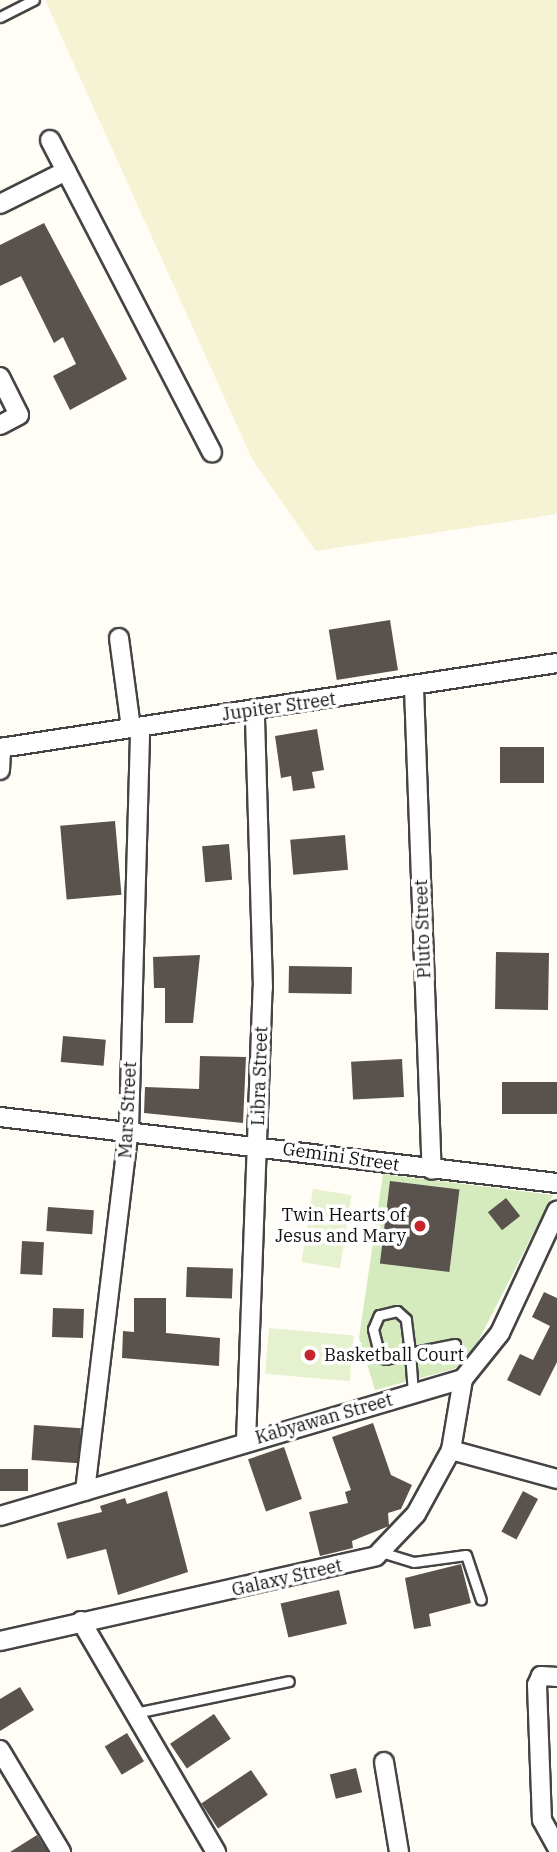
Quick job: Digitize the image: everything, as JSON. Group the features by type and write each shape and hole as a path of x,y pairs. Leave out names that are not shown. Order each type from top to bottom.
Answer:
{"street":[{"path":"50,140 212,452"},
{"path":"0,204 66,171"},
{"path":"0,377 19,415 0,425"},
{"name":"Mars Street","path":"85,1491 129,1129 135,727 119,638"},
{"name":"Jupiter Street","path":"0,748 414,688 557,663"},
{"name":"Pluto Street","path":"414,688 432,1170"},
{"name":"Libra Street","path":"246,1441 258,1145 263,850 255,711"},
{"path":"0,748 0,770"},
{"name":"Gemini Street","path":"0,1117 129,1129 432,1170 557,1183"},
{"path":"463,1380 500,1333 557,1211"},
{"name":"Kabyawan Street","path":"0,1517 246,1441 463,1380"},
{"name":"Galaxy Street","path":"0,1641 82,1621 301,1577 381,1552 416,1514 451,1450 463,1380"},
{"path":"451,1450 557,1479"},
{"path":"82,1621 216,1852"},
{"path":"557,1677 541,1676 537,1685 542,1820 557,1847"},
{"path":"0,1750 61,1852"},
{"path":"384,1762 399,1852"}],"lane":[{"path":"0,16 34,0"},
{"path":"413,1394 410,1353 407,1319 397,1311 379,1315 376,1353 386,1359 410,1353 454,1344"},
{"path":"381,1552 414,1562 466,1555 481,1600"},
{"path":"135,1713 289,1681"}],"shaded area":[{"path":"45,0 557,0 557,514 316,551 252,459"}],"green space":[{"path":"383,1174 553,1195 470,1357 454,1369 375,1390 359,1338"},
{"path":"313,1189 352,1195 340,1268 301,1262"},
{"name":"Basketball Court","path":"269,1328 354,1335 350,1381 265,1374"}],"building":[{"path":"44,223 127,379 70,410 53,376 76,364 63,337 54,343 21,276 0,286 0,245"},
{"path":"390,620 398,670 337,680 329,630"},
{"path":"317,729 324,770 312,772 315,788 293,791 291,776 281,778 275,736"},
{"path":"500,747 544,747 544,783 500,783"},
{"path":"115,821 121,895 67,900 60,826"},
{"path":"345,835 348,870 293,875 290,840"},
{"path":"229,844 232,880 205,882 202,846"},
{"path":"496,952 549,953 548,1010 495,1009"},
{"path":"200,955 193,1023 165,1023 165,988 154,988 153,957"},
{"path":"289,966 352,967 352,994 289,993"},
{"path":"63,1036 106,1040 104,1066 61,1062"},
{"path":"200,1056 246,1057 243,1123 144,1113 145,1087 199,1089"},
{"path":"402,1059 404,1097 353,1100 351,1062"},
{"path":"502,1082 557,1082 557,1114 502,1114"},
{"name":"Twin Hearts of Jesus and Mary","path":"390,1181 459,1190 449,1272 380,1263"},
{"path":"506,1198 520,1216 502,1230 488,1212"},
{"path":"48,1207 94,1210 92,1234 46,1231"},
{"path":"22,1241 44,1242 42,1275 20,1274"},
{"path":"187,1267 233,1269 232,1299 186,1297"},
{"path":"544,1292 557,1298 557,1362 540,1396 507,1380 520,1354 533,1360 550,1326 532,1317"},
{"path":"134,1298 166,1298 166,1333 220,1338 219,1366 122,1358 123,1331 134,1332"},
{"path":"53,1308 84,1309 83,1338 52,1337"},
{"path":"373,1423 391,1475 412,1485 401,1509 388,1513 389,1526 352,1541 353,1548 320,1556 309,1512 348,1503 345,1492 351,1490 332,1437"},
{"path":"34,1425 81,1428 78,1463 32,1460"},
{"path":"284,1447 302,1499 266,1511 248,1459"},
{"path":"0,1469 28,1469 28,1491 0,1491"},
{"path":"167,1491 188,1572 118,1595 106,1549 67,1559 57,1523 102,1512 100,1506 125,1498 127,1504"},
{"path":"523,1491 538,1499 516,1540 501,1532"},
{"path":"461,1564 471,1603 429,1614 431,1626 414,1629 405,1578"},
{"path":"339,1590 347,1624 288,1638 281,1603"},
{"path":"20,1687 34,1710 0,1731 0,1699"},
{"path":"214,1714 231,1739 187,1769 170,1744"},
{"path":"127,1733 144,1761 122,1775 105,1746"},
{"path":"356,1768 362,1792 336,1799 330,1775"},
{"path":"251,1770 268,1795 218,1828 201,1804"},
{"path":"37,1835 48,1852 10,1852"}],"place":[{"name":"Twin Hearts of Jesus and Mary","path":"420,1226"},
{"name":"Basketball Court","path":"310,1355"}]}
